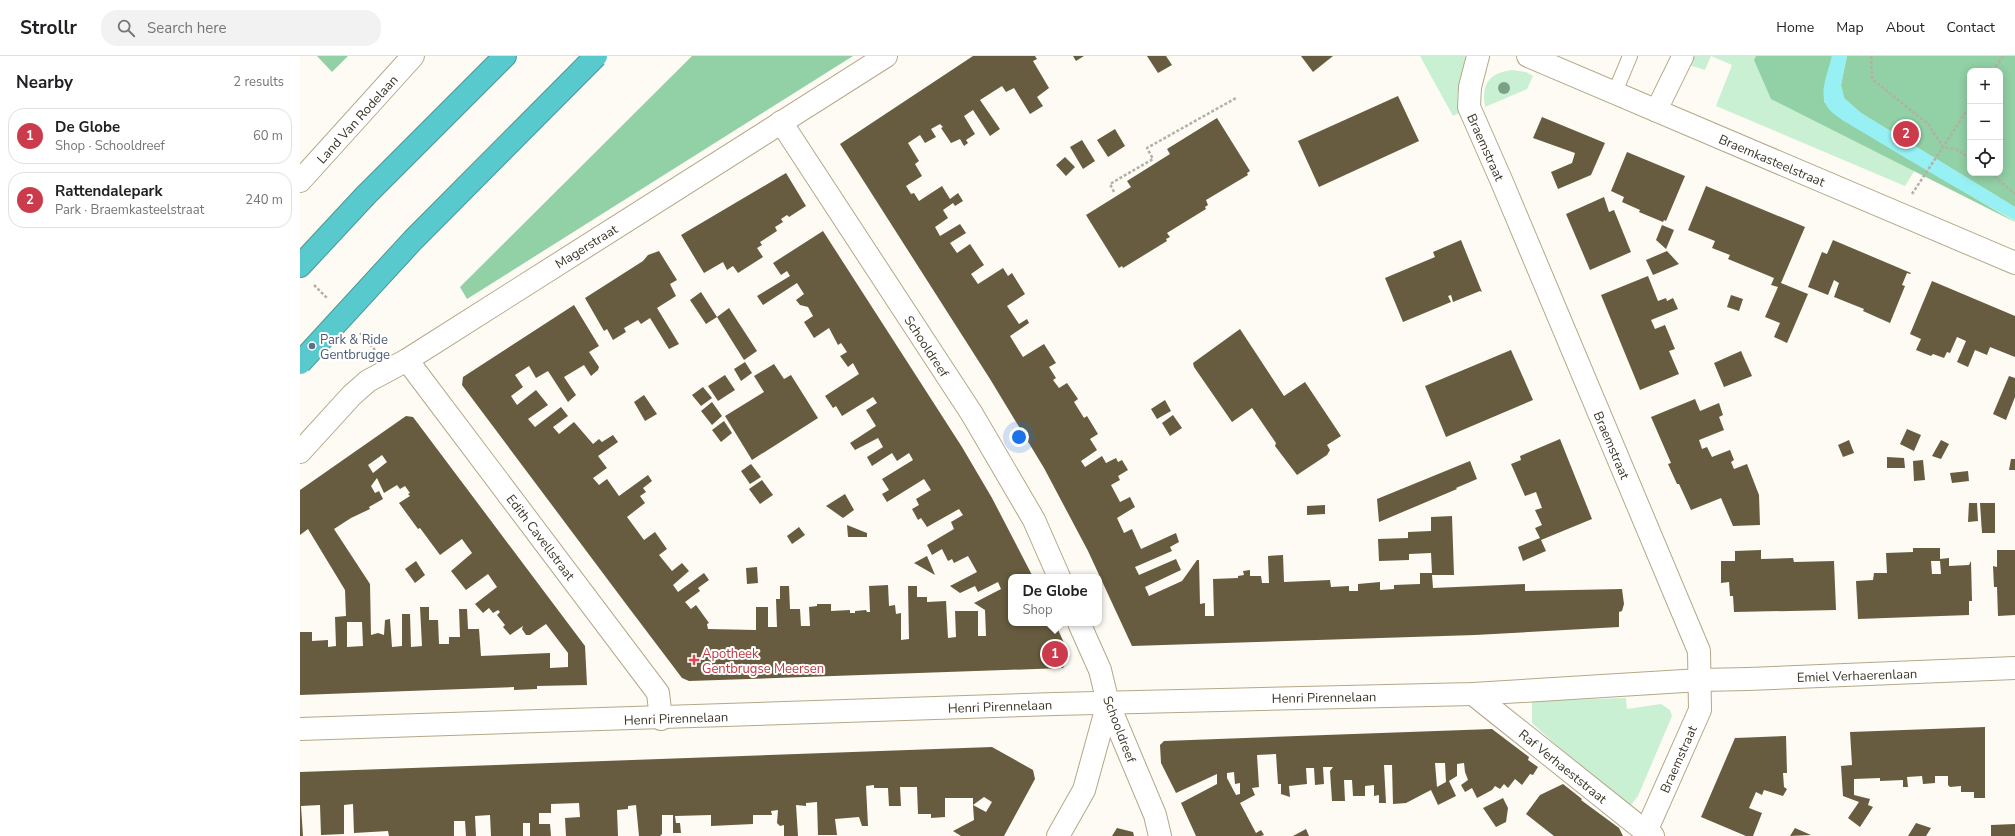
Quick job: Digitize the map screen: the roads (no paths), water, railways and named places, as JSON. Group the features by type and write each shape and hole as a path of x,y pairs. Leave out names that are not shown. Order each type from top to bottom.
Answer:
{"highway":[{"path":"300,266 366,195 505,56"},
{"path":"300,363 413,240 596,56"}],"street":[{"name":"Land Van Rodelaan","path":"300,181 413,56"},
{"name":"Magerstraat","path":"300,452 352,395 368,381 407,360 886,56"},
{"name":"Braemstraat","path":"1478,56 1470,86 1469,107 1505,189 1699,651 1700,710 1648,835"},
{"name":"Braemkasteelstraat","path":"1528,56 2015,263"},
{"path":"1656,111 1683,56"},
{"name":"Schooldreef","path":"781,122 972,414 1034,520 1058,574"},
{"name":"Edith Cavellstraat","path":"407,360 658,692 661,719"},
{"name":"Schooldreef","path":"1080,626 1100,670 1108,703 1155,816 1160,836"},
{"name":"Emiel Verhaerenlaan","path":"1700,680 2015,668"},
{"name":"Henri Pirennelaan","path":"300,729 661,719 1108,703 1474,694 1700,680"},
{"name":"Raf Verhaeststraat","path":"1474,694 1648,835"},
{"path":"1058,836 1084,790 1108,703"}],"lane":[{"path":"1614,92 1630,56"}],"water":[{"path":"1832,56 1847,56 1841,85 1844,98 1861,113 2015,207 2015,220 1928,171 1842,120 1832,112 1826,105 1824,91"}],"place":[{"name":"Rattendalepark","path":"1906,134"},
{"name":"Park & Ride Gentbrugge","path":"312,346"},
{"name":"De Globe","path":"1055,654"},
{"name":"Apotheek Gentbrugse Meersen","path":"694,660"}]}
